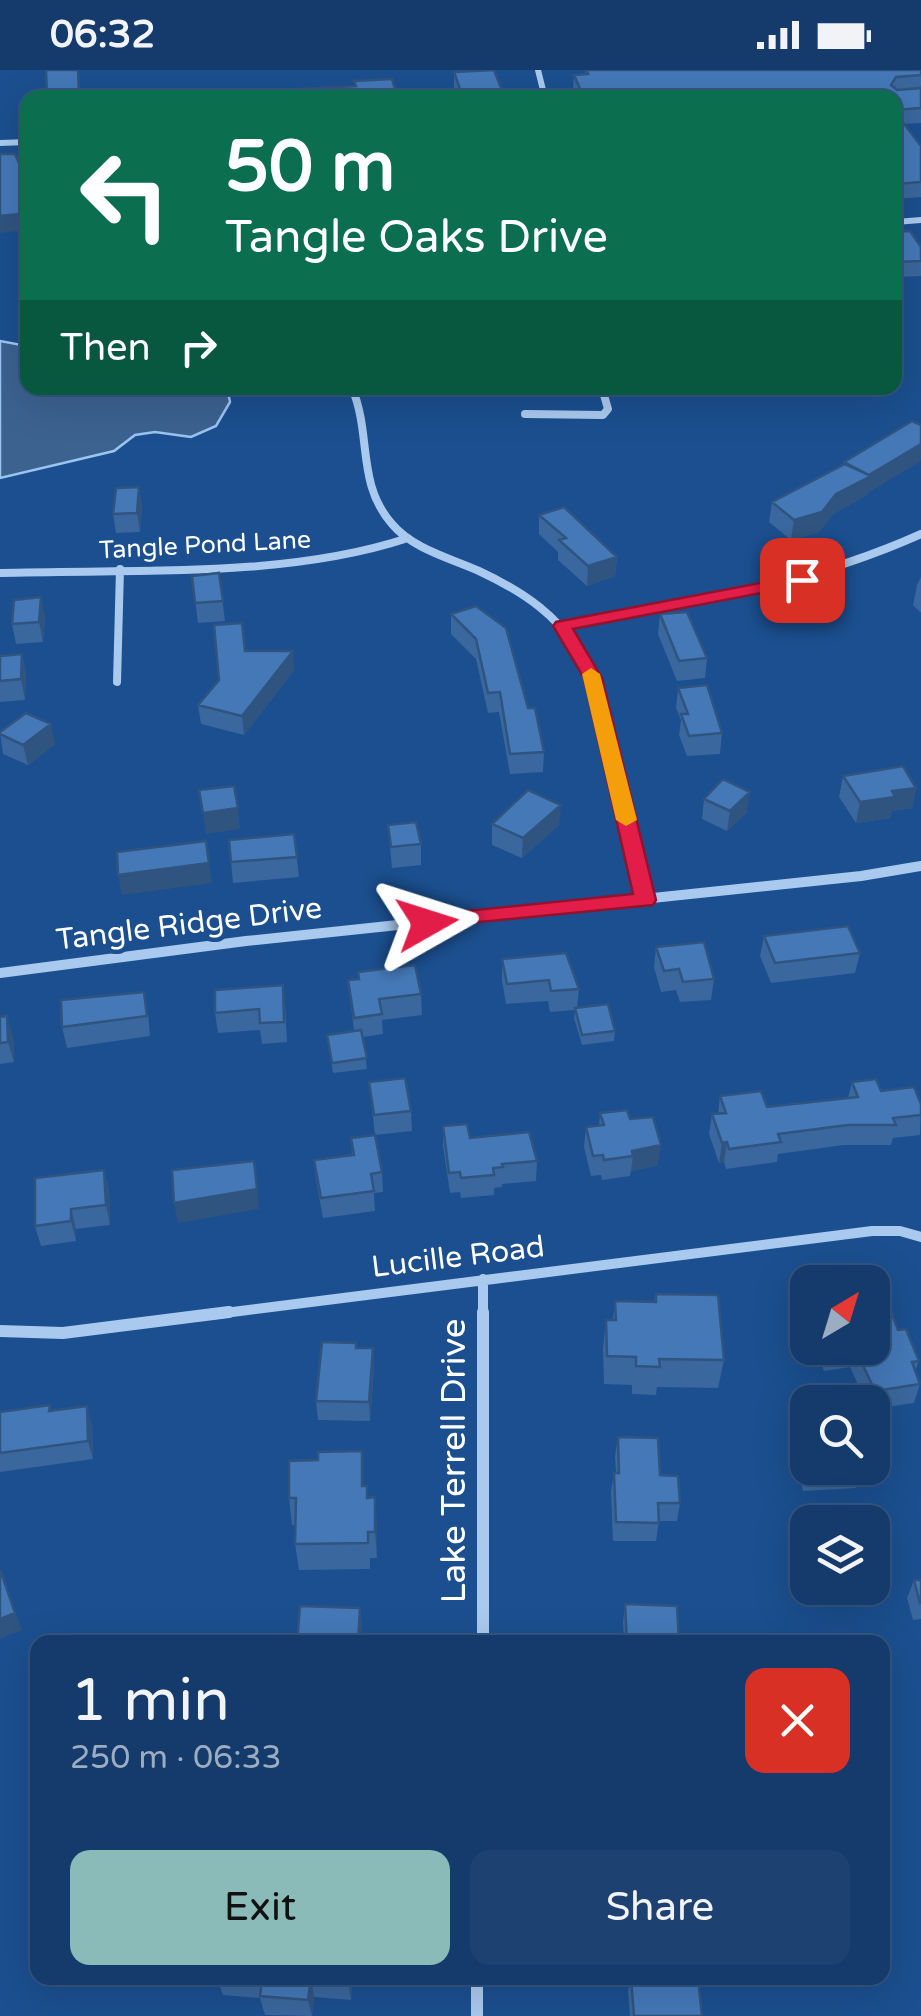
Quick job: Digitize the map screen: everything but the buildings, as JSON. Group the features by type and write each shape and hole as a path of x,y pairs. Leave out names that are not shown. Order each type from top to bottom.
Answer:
{"street":[{"path":"355,395 362,414 366,485 376,504 408,538 526,594 562,626 593,678 645,900"},
{"path":"525,414 603,415 608,409 604,395"},
{"path":"562,626 802,580 876,556 921,534"},
{"name":"Tangle Pond Lane","path":"0,573 318,560 382,548 408,538"},
{"path":"117,682 120,569"},
{"name":"Tangle Ridge Drive","path":"0,973 194,947 861,876 921,866"},
{"name":"Lucille Road","path":"0,1331 63,1333 872,1231 900,1231 921,1238"},
{"name":"Lake Terrell Drive","path":"483,1279 483,1635"},
{"path":"477,1985 477,2016"}],"water":[{"path":"0,341 20,345 20,395 228,395 230,402 216,426 191,437 155,432 135,435 114,451 0,478"}],"slow traffic":[{"path":"591,674 626,820"}],"route":[{"path":"427,923 645,900 593,678 582,653 562,626 802,580"}]}
